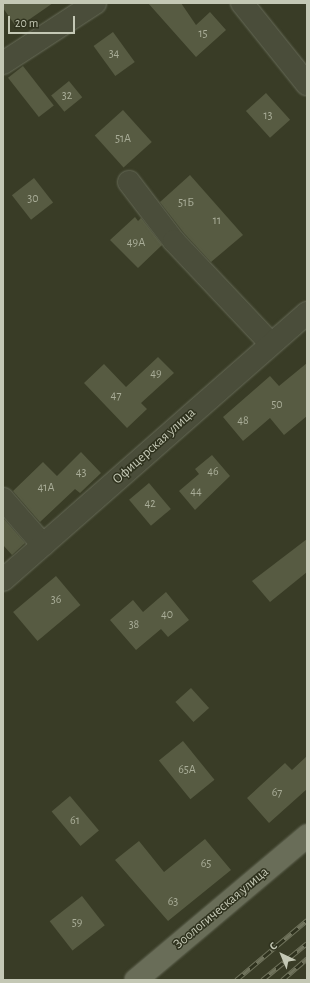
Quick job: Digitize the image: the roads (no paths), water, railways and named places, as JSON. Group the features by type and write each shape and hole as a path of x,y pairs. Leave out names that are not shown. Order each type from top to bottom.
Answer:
{"main road":[{"name":"Зоологическая улица","path":"136,980 307,836"}],"street":[{"path":"3,63 94,3"},
{"path":"242,3 307,84"},
{"path":"129,182 174,241 270,343"},
{"name":"Офицерская улица","path":"3,580 270,343 307,313"},
{"path":"3,498 42,545"}],"railway":[{"path":"236,980 307,920"},
{"path":"262,980 307,943"},
{"path":"282,980 307,958"}]}
